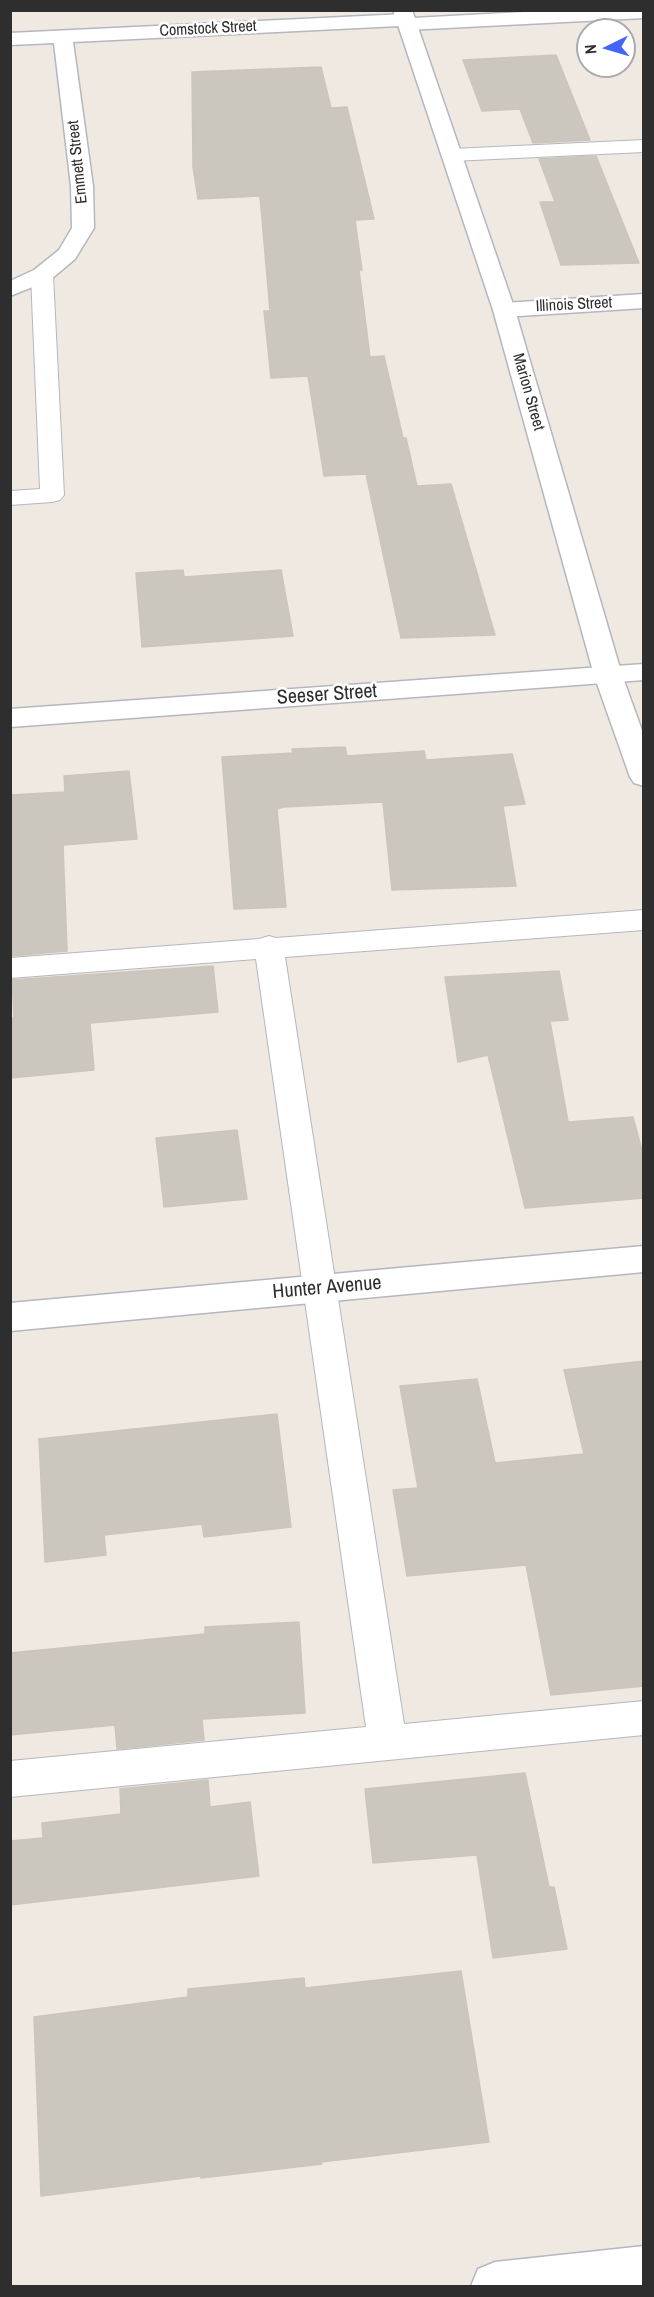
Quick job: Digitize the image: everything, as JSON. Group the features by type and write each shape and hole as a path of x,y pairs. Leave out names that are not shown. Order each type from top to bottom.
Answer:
{"street":[{"name":"Comstock Street","path":"10,39 405,18 644,12"},
{"name":"Marion Street","path":"405,18 504,310 608,675 644,777"},
{"name":"Emmett Street","path":"10,289 42,275 67,254 83,228 82,186 63,36"},
{"name":"Illinois Street","path":"504,310 644,301"},
{"name":"Seeser Street","path":"10,718 644,672"},
{"name":"Hunter Avenue","path":"10,1317 644,1259"},
{"path":"495,2286 644,2269"}],"lane":[{"path":"452,155 644,146"},
{"path":"10,498 52,495 42,275"},
{"path":"10,968 269,946 644,920"},
{"path":"269,946 388,1744"},
{"path":"10,1779 644,1718"}],"building":[{"path":"556,55 590,140 533,143 520,109 482,111 463,60"},
{"path":"321,67 331,108 347,107 374,219 355,220 370,357 384,356 417,486 451,484 495,635 401,638 366,474 324,476 308,376 271,378 264,311 270,311 260,196 198,199 193,167 192,72"},
{"path":"596,156 639,263 561,265 540,202 555,202 539,159"},
{"path":"183,570 184,577 281,570 293,636 142,647 136,573"},
{"path":"345,747 347,756 424,751 426,760 512,754 525,804 503,806 516,886 392,890 383,802 284,807 277,809 286,907 234,909 222,757 293,753 292,749"},
{"path":"129,771 137,839 63,845 67,951 11,956 10,795 65,792 64,776"},
{"path":"213,966 218,1012 90,1023 94,1070 10,1078 10,1018 14,1018 12,980"},
{"path":"559,971 568,1020 550,1021 568,1122 633,1117 644,1158 644,1198 525,1208 488,1055 458,1062 445,977"},
{"path":"237,1130 247,1199 164,1207 156,1138"},
{"path":"644,1361 644,1686 551,1695 526,1565 407,1576 393,1490 418,1488 400,1386 477,1379 495,1463 584,1454 564,1370"},
{"path":"277,1414 291,1527 204,1537 202,1524 104,1535 106,1555 45,1562 39,1439"},
{"path":"299,1622 305,1713 202,1719 204,1740 117,1749 115,1725 10,1735 10,1653 205,1634 205,1627"},
{"path":"525,1773 549,1887 554,1887 567,1949 493,1958 477,1855 373,1863 365,1789"},
{"path":"208,1780 210,1807 250,1802 259,1876 10,1905 10,1841 43,1838 42,1823 121,1814 120,1789"},
{"path":"461,1971 489,2142 321,2162 322,2164 41,2196 34,2017 188,1997 188,1989 304,1978 305,1988"}]}
